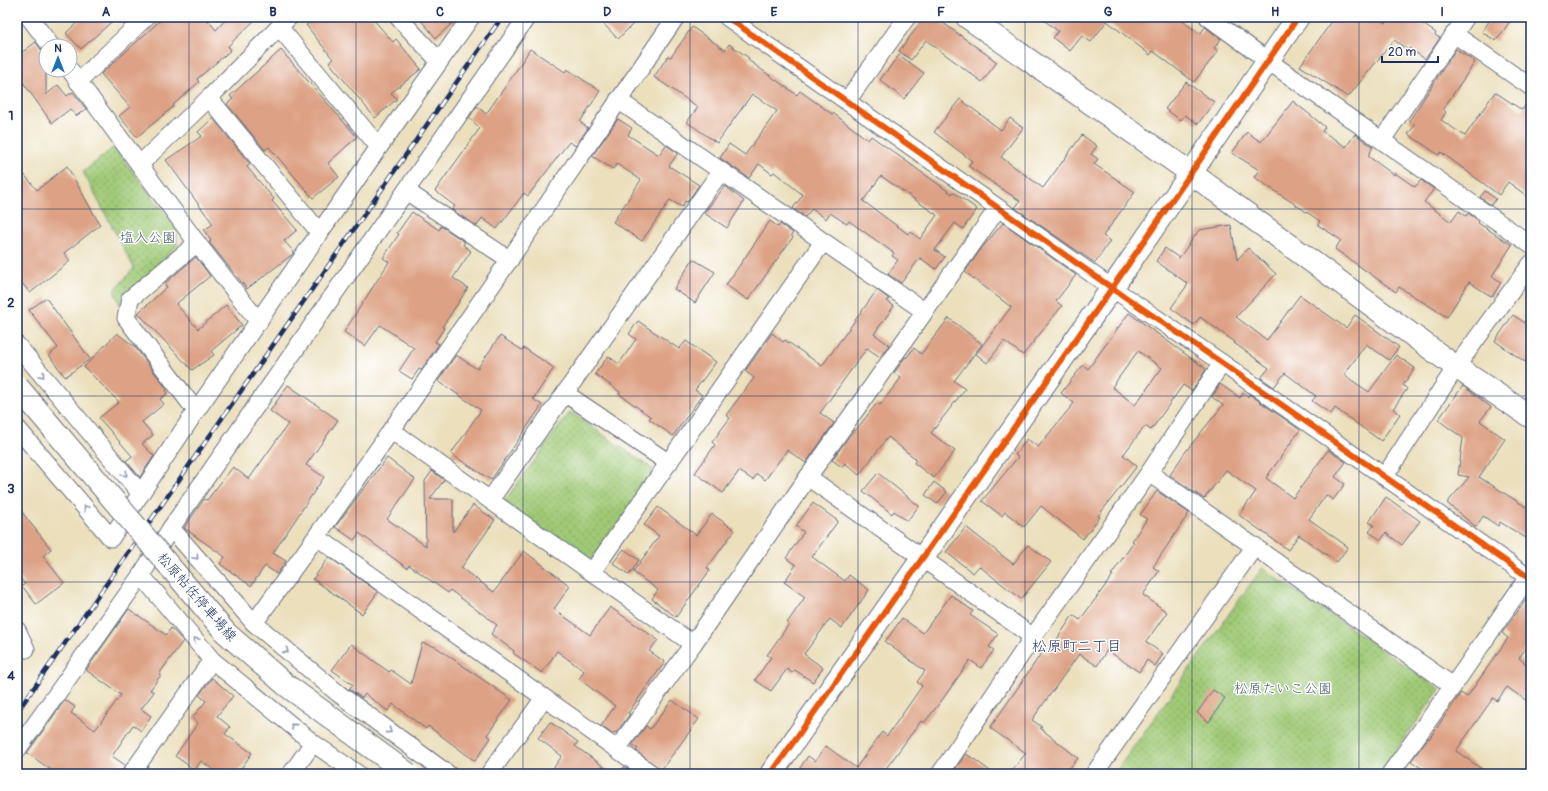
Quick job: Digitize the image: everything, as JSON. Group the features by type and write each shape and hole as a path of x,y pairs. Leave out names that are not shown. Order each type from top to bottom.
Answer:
{"street":[{"path":"29,17 45,38"},
{"path":"78,73 146,17"},
{"path":"398,17 439,61"},
{"path":"17,428 111,538 196,411 259,322 378,147 471,17"},
{"path":"17,750 141,574 171,528 527,17"},
{"path":"254,624 317,537 510,260 676,17"},
{"path":"727,17 1112,288 1530,578 1390,774"},
{"path":"847,101 907,17"},
{"path":"967,17 1191,173 1456,367 1531,417"},
{"path":"1208,17 1531,245"},
{"path":"771,774 1112,288 1267,60 1298,17"},
{"path":"1382,140 1466,17"},
{"path":"140,164 209,98 284,22 378,147"},
{"path":"1454,34 1531,87"},
{"path":"76,78 197,243 259,322"},
{"path":"209,98 320,233"},
{"path":"618,100 924,311"},
{"path":"490,500 566,394 721,171"},
{"path":"406,191 510,260"},
{"path":"617,749 693,644 924,311 998,208"},
{"path":"592,572 824,242"},
{"path":"196,411 126,318 130,299 197,243"},
{"path":"1385,476 1456,367 1531,264"},
{"path":"17,345 141,494"},
{"path":"940,774 1033,636 1149,473 1222,363"},
{"name":"松原帖佐停車場線","path":"17,386 226,633 286,685 408,774"},
{"path":"566,394 669,463"},
{"path":"391,430 693,644"},
{"path":"1149,473 1453,686"},
{"path":"808,477 1033,636"},
{"path":"171,528 254,624 339,694 448,774"},
{"path":"317,537 652,774"},
{"path":"1094,774 1255,546"},
{"path":"141,574 212,660 313,743 358,774"},
{"path":"17,630 26,649"},
{"path":"131,774 212,660"},
{"path":"489,774 544,698"},
{"path":"291,774 313,743"}],"green space":[{"name":"塩入公園","path":"114,147 176,227 177,246 120,305 114,291 134,268 83,172"},
{"path":"570,412 657,472 590,562 503,503"},
{"name":"松原たいこ公園","path":"1262,568 1440,689 1379,774 1114,774"}],"building":[{"path":"83,17 117,17 81,49 78,46 78,38 71,38 66,33"},
{"path":"164,17 205,17 216,30 228,17 258,17 228,46 231,50 197,79 199,82 173,105 174,106 137,137 119,116 130,107 101,74"},
{"path":"316,17 371,17 393,42 396,39 421,69 391,93 397,99 375,118 329,62 333,59 306,25"},
{"path":"418,17 459,17 436,38"},
{"path":"597,17 640,17 618,39"},
{"path":"925,17 935,17 997,62 982,82 926,40 911,60 899,51"},
{"path":"1040,17 1177,17 1200,34 1205,27 1221,39 1214,48 1218,51 1194,82 1153,51 1150,55 1107,21 1091,42 1082,36 1070,51 1053,38 1058,31"},
{"path":"1335,17 1376,17 1386,23 1390,17 1412,17 1436,33 1435,35 1440,38 1425,59 1409,48 1408,50 1394,40 1348,97 1300,66"},
{"path":"1492,17 1513,17 1496,41 1482,32"},
{"path":"692,27 725,50 729,44 749,58 748,60 797,95 800,91 832,114 833,113 868,140 871,136 952,194 953,192 977,209 963,229 955,223 935,250 945,257 936,269 920,258 901,283 888,274 898,260 892,256 894,253 849,221 847,224 830,213 826,219 812,209 805,217 793,208 803,195 774,172 772,174 759,164 749,178 720,158 729,144 745,155 777,111 752,94 717,143 687,122 698,107 654,77 668,56 671,57","holes":["881,176 937,215 920,239 910,231 908,234 863,201"]},
{"path":"36,42 38,45 38,78 46,78 46,95 58,85 67,96 73,92 86,109 76,116 70,109 52,123 17,74 17,56"},
{"path":"530,49 565,72 567,69 600,91 580,122 588,128 576,146 569,142 528,196 524,193 497,229 482,218 477,226 452,210 455,206 435,191 480,128 469,118 477,106 486,114"},
{"path":"1456,49 1475,62 1443,109 1446,112 1441,120 1465,136 1495,92 1522,110 1531,97 1531,199 1508,182 1499,195 1441,152 1439,155 1408,134 1415,125 1409,121"},
{"path":"281,50 357,137 328,163 339,177 313,198 269,147 265,150 227,104 233,99 230,96"},
{"path":"899,55 924,73 904,99 880,80"},
{"path":"1186,82 1214,102 1198,124 1185,115 1181,120 1165,109"},
{"path":"960,99 1001,130 1010,118 1023,128 1001,157 1043,188 1082,135 1097,146 1091,154 1098,159 1094,164 1135,192 1103,236 1110,241 1095,263 1015,208 1020,201 968,166 972,161 934,132"},
{"path":"1293,101 1325,127 1322,131 1346,147 1355,134 1373,147 1368,156 1394,175 1395,173 1415,187 1421,180 1434,189 1424,202 1451,222 1459,211 1466,216 1468,213 1479,221 1478,223 1512,245 1492,276 1501,282 1492,297 1469,282 1447,317 1399,287 1396,292 1335,249 1341,240 1318,225 1320,221 1254,177 1259,170 1232,153 1247,132 1261,142"},
{"path":"213,118 250,164 247,167 274,199 272,201 297,230 284,241 294,252 293,254 247,289 209,242 211,241 204,230 213,224 166,160 202,136 198,132"},
{"path":"618,119 632,128 628,135 659,155 666,145 678,153 669,166 699,185 687,202 685,201 682,207 670,200 642,241 613,222 641,180 617,164 613,169 592,156"},
{"path":"17,166 37,190 67,166 100,225 64,253 70,261 30,293 17,277"},
{"path":"725,186 744,201 727,228 704,213"},
{"path":"1485,191 1496,199 1491,205 1480,197"},
{"path":"412,212 439,230 441,226 465,242 463,245 471,251 453,278 468,288 442,327 444,328 435,342 439,344 421,370 419,369 412,379 399,371 414,348 380,325 365,346 344,332 389,262 383,258 399,234 397,233"},
{"path":"770,221 778,227 780,224 793,233 791,235 793,237 748,300 726,285"},
{"path":"1003,223 1076,275 1056,301 1062,306 1023,355 1004,341 987,363 976,354 1011,307 965,272 981,249"},
{"path":"1231,225 1237,260 1248,248 1276,274 1236,317 1267,340 1300,295 1346,328 1355,315 1399,347 1389,360 1366,344 1344,375 1369,392 1396,355 1415,368 1403,385 1407,389 1393,409 1400,414 1381,441 1335,408 1331,414 1312,401 1316,396 1285,373 1274,387 1261,378 1269,368 1200,317 1194,325 1171,308 1188,284 1156,261 1165,248 1179,258 1199,230"},
{"path":"196,257 210,276 176,304 198,329 226,305 242,325 211,351 214,355 192,370 138,313 167,287 164,284"},
{"path":"693,259 715,272 695,303 674,289"},
{"path":"877,290 889,299 887,301 894,306 874,334 889,345 880,357 867,348 820,413 834,423 806,463 787,450 765,480 757,474 753,480 739,471 723,493 695,473 715,445 712,442 730,418 726,415 754,378 745,371 772,333 783,342 785,340 822,366"},
{"path":"46,298 90,359 65,377 49,355 58,348 29,310"},
{"path":"1129,313 1206,369 1192,391 1183,385 1151,430 1145,426 1123,455 1137,466 1098,516 1100,517 1083,539 1041,506 1024,527 1005,512 1002,516 982,501 1018,457 1015,455 1027,439 1038,447 1074,403 1061,393 1083,365 1088,369","holes":["1138,351 1162,368 1135,405 1112,387"]},
{"path":"1513,315 1531,327 1531,366 1495,341"},
{"path":"949,318 982,344 954,381 965,389 931,433 955,451 934,478 914,463 916,459 888,437 859,475 845,463 842,467 832,460 854,430 855,431 877,403 880,405 901,378 894,373 905,357 906,358 914,348 921,354"},
{"path":"638,321 679,349 686,341 716,362 695,390 702,395 673,436 649,419 651,417 619,394 620,392 595,374 608,356 619,364 636,339 629,334"},
{"path":"117,333 135,347 167,389 166,390 168,393 160,399 164,404 142,422 153,435 142,444 154,456 140,477 126,461 132,456 99,418 119,402 84,367"},
{"path":"500,336 522,350 524,348 554,368 533,399 542,405 491,480 451,454 481,410 438,381 456,355 477,369"},
{"path":"1220,384 1240,398 1243,393 1248,397 1249,394 1300,430 1266,478 1293,498 1328,450 1346,462 1335,477 1345,484 1333,500 1326,495 1309,519 1348,547 1337,562 1299,535 1288,550 1239,515 1256,491 1226,470 1204,499 1170,475 1186,451 1223,405 1212,397"},
{"path":"288,385 338,420 306,465 324,477 273,553 286,561 277,574 265,566 251,586 220,564 225,557 184,528 204,499 207,500 233,467 249,479 288,424 270,411"},
{"path":"1463,386 1491,407 1480,421 1505,439 1479,477 1531,510 1531,541 1500,522 1498,526 1483,516 1476,527 1447,503 1469,477 1458,475 1463,438 1438,420"},
{"path":"387,458 415,479 387,519 426,546 425,481 432,471 444,480 430,499 453,499 453,532 473,505 495,520 461,568 494,592 524,551 570,586 554,609 590,635 610,607 658,640 649,651 665,662 628,713 630,714 616,733 614,732 612,734 601,726 615,706 579,679 584,671 557,651 542,673 513,653 514,651 491,634 497,625 450,590 448,593 409,565 407,568 359,533 354,540 335,527"},
{"path":"878,473 919,506 907,521 894,511 892,514 863,491"},
{"path":"934,482 947,492 937,504 925,495"},
{"path":"1157,491 1189,513 1153,567 1159,571 1143,595 1167,612 1146,642 1163,654 1155,666 1147,660 1139,672 1107,650 1097,666 1079,654 1032,720 1078,758 1065,774 1009,774 1026,753 990,728 1043,651 1047,654 1073,615 1080,620 1113,575 1111,575 1134,542 1132,541 1147,519 1140,515"},
{"path":"1386,497 1420,521 1402,545 1386,533 1381,540 1369,532 1374,525 1369,522"},
{"path":"813,503 838,521 812,557 845,581 849,575 869,590 842,628 830,619 804,654 823,668 813,682 795,670 792,673 787,669 771,691 755,680 771,657 767,655 789,624 787,623 805,597 784,582 796,565 786,558 804,532 796,526"},
{"path":"17,506 51,549 43,556 64,583 36,604 22,586 25,584 17,574"},
{"path":"658,507 696,535 712,514 735,530 707,568 710,570 676,617 652,599 658,590 633,572 659,536 644,525"},
{"path":"966,527 1013,564 1028,545 1051,562 1021,599 979,566 973,573 946,552"},
{"path":"624,549 639,560 629,575 613,563"},
{"path":"329,557 378,592 362,614 313,579"},
{"path":"1531,593 1531,641 1519,658 1531,668 1531,704 1507,687 1497,701 1493,698 1456,751 1489,774 1430,774 1411,761 1428,738 1429,739 1461,693 1467,697 1508,638 1502,633"},
{"path":"951,595 973,611 970,615 998,634 989,647 994,650 981,668 970,660 942,700 924,723 921,721 882,774 806,774 807,773 800,768 808,756 815,761 826,746 856,768 882,732 887,736 922,686 917,682 925,671 885,642 902,618 923,633"},
{"path":"129,609 166,635 171,628 183,641 159,674 161,675 150,690 154,692 141,709 151,716 141,731 133,725 112,756 125,765 121,774 57,774 27,753 65,700 75,707 71,713 95,730 121,695 86,670"},
{"path":"422,643 436,647 512,700 487,735 491,738 475,761 428,726 426,729 393,704 388,711 365,694 362,698 349,689 353,685 332,670 351,644 389,672 391,670 411,684"},
{"path":"212,678 233,696 217,716 230,727 225,734 252,753 237,774 219,774 201,761 195,770 175,756 198,723 192,718 206,701 199,695"},
{"path":"1213,690 1225,698 1209,722 1197,713"},
{"path":"672,700 699,719 661,770 636,751 638,749 632,745 646,726 650,729"},
{"path":"550,722 578,742 575,746 614,774 549,774 562,756 538,738"},
{"path":"966,754 974,759 994,774 952,774"},
{"path":"624,767 635,774 619,774"}],"railway":[{"path":"17,712 502,17"}],"cycle path":[{"path":"727,17 1112,288 1531,579"},
{"path":"771,774 1112,288 1298,17"}],"district":[{"name":"松原町二丁目","path":"1077,646"}]}
